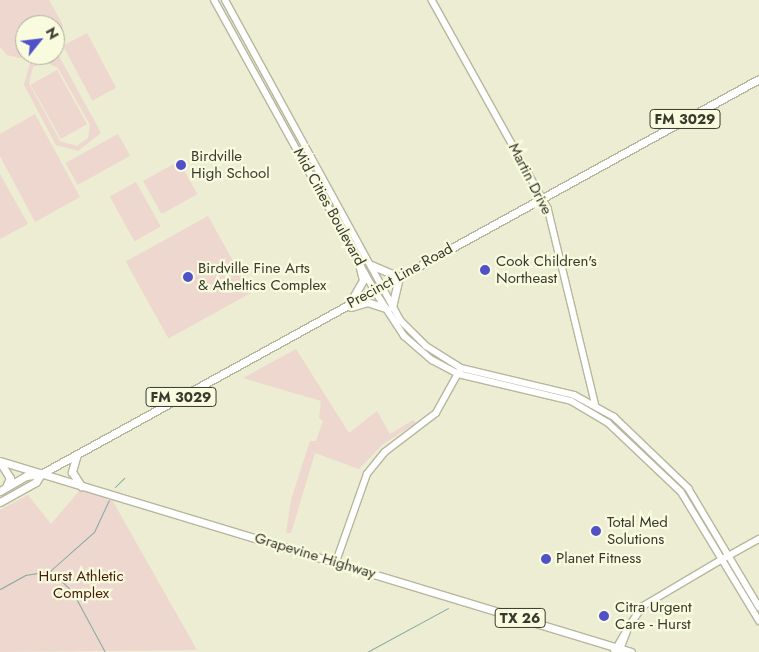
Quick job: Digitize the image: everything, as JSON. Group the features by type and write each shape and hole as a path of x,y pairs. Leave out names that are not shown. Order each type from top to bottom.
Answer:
{"main road":[{"name":"Mid Cities Boulevard","path":"225,0 371,265 378,289"},
{"name":"Mid Cities Boulevard","path":"216,1 358,260 378,289 400,330 432,360 459,371 566,400 608,423 681,492 723,559 759,622"},
{"name":"Precinct Line Road","path":"3,489 41,474 759,79"},
{"path":"265,92 270,80"},
{"path":"320,192 329,188"},
{"path":"349,305 362,286 358,260"},
{"path":"341,309 367,302 388,308 399,277 371,265"},
{"name":"Mid Cities Boulevard","path":"388,308 416,338 459,371 595,403 688,488 730,555 758,605"},
{"path":"400,330 416,338"},
{"path":"566,400 595,403"},
{"path":"77,454 72,472 81,486"},
{"path":"0,462 10,478 3,489"},
{"name":"Grapevine Highway","path":"0,462 336,562 617,650 630,652"},
{"name":"Precinct Line Road","path":"0,502 36,482 41,474"},
{"path":"681,492 688,488"},
{"path":"617,650 643,606 730,555"},
{"path":"750,608 758,605"}],"street":[{"name":"Martin Drive","path":"432,0 542,198 595,403"},
{"path":"336,562 367,474 385,452 436,414 459,371"},
{"path":"730,555 759,539"}],"green space":[{"path":"0,0 49,0 57,15 15,15 15,57 7,55 0,47"},
{"path":"87,33 116,88 92,100 65,49 65,45"},
{"path":"29,65 38,65 33,67 29,83 60,141 77,146 88,138 90,125 58,68 52,65 64,65 101,133 78,151 56,145 24,85"},
{"path":"57,70 87,124 61,139 31,85"},
{"path":"35,114 80,197 35,222 0,156 0,134"},
{"path":"118,134 130,156 78,185 66,163"},
{"path":"179,161 197,194 162,214 143,181"},
{"path":"0,174 28,224 0,239"},
{"path":"136,182 161,227 134,241 110,197"},
{"name":"Birdville Fine Arts & Atheltics Complex","path":"208,216 251,293 168,339 126,262"},
{"path":"296,349 349,433 377,411 390,434 413,420 416,423 382,445 359,469 315,453 291,533 286,533 291,500 310,441 316,441 323,421 319,418 321,401 243,378"},
{"name":"Hurst Athletic Complex","path":"81,489 111,498 197,650 0,652 0,510 28,495 51,524"}],"waterway":[{"path":"115,487 124,478"},
{"path":"51,570 94,532 109,500"},
{"path":"0,589 25,575 51,571 72,591 105,652"},
{"path":"367,652 448,608"}],"place":[{"name":"Birdville High School","path":"181,165"},
{"name":"Cook Children's Northeast","path":"485,270"},
{"name":"Birdville Fine Arts & Atheltics Complex","path":"188,277"},
{"name":"Total Med Solutions","path":"596,531"},
{"name":"Planet Fitness","path":"546,559"},
{"name":"Citra Urgent Care - Hurst","path":"604,616"}]}
